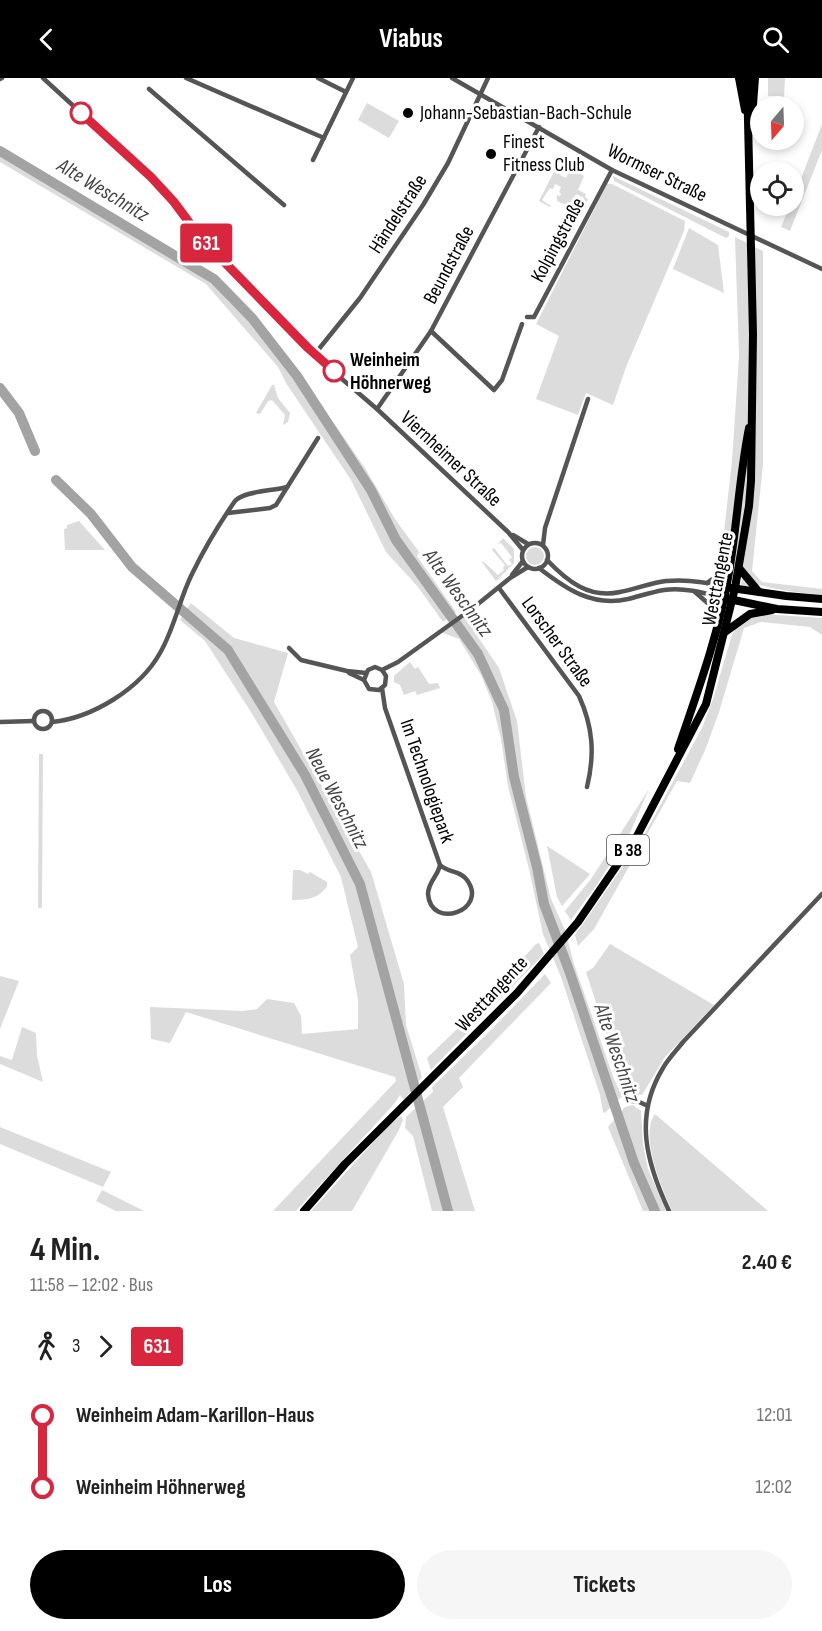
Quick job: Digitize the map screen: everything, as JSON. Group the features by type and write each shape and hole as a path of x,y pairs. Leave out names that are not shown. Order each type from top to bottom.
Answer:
{"main road":[{"path":"739,78 748,120"},
{"name":"Westtangente","path":"670,772 701,685 720,617 739,568 751,481 753,334 747,78"},
{"path":"749,140 755,78"},
{"name":"Westtangente","path":"731,588 731,561 744,458 752,418"},
{"path":"739,568 760,593"},
{"path":"731,588 822,599"},
{"path":"728,599 777,609 822,612"},
{"name":"Westtangente","path":"304,1211 345,1164 436,1076 541,967 578,922 637,836 706,704 725,632 728,599"},
{"path":"725,632 750,614 777,609"}],"street":[{"name":"Viernheimer Straße","path":"43,78 151,177 174,202 200,237 314,354 377,409 508,532 523,550"},
{"path":"186,78 324,138"},
{"path":"318,78 346,92"},
{"path":"313,160 353,78"},
{"name":"Wormser Straße","path":"452,78 612,170 822,269"},
{"name":"Händelstraße","path":"314,354 360,298 423,206 448,163 488,78"},
{"path":"149,89 284,205"},
{"name":"Beundstraße","path":"377,409 431,331 538,127"},
{"name":"Kolpingstraße","path":"527,317 534,317 612,170"},
{"path":"431,331 494,390 502,380 522,324"},
{"path":"539,568 547,560 547,552 543,545 545,528 588,399"},
{"path":"228,513 274,507 318,438"},
{"path":"52,722 94,712 147,672 161,652 191,575 235,501 244,494 287,488"},
{"path":"536,543 545,528"},
{"name":"Viernheimer Straße","path":"508,532 528,544"},
{"path":"382,670 398,662 499,588 523,561 523,550 528,544 543,545"},
{"path":"547,560 570,582 593,592 620,592 664,581 687,580 731,588"},
{"path":"523,561 528,567"},
{"path":"706,583 731,561"},
{"path":"510,578 528,567 539,568 566,589 598,601 617,601 664,590 693,591 728,599"},
{"name":"Lorscher Straße","path":"499,588 579,696 587,713 593,747 587,787"},
{"path":"693,591 720,617"},
{"path":"289,648 301,660 347,671 366,673 375,667 382,670 387,680 382,688 376,691 369,689 364,680 347,671"},
{"path":"386,676 398,662"},
{"path":"364,680 366,673"},
{"name":"Im Technologiepark","path":"382,688 385,708"},
{"name":"Im Technologiepark","path":"376,691 385,708 440,865 439,873 429,887 430,902 435,909 443,913 458,913 470,901 470,886 461,874 447,871 440,865"},
{"path":"43,711 50,715 52,722 49,727 38,728 34,721 35,715 43,711"},
{"path":"1,723 34,721"},
{"path":"669,1211 654,1179 648,1159 645,1118 663,1068 683,1042 822,894"},
{"path":"630,1101 637,1101 648,1106"}],"shaded area":[{"path":"768,78 785,78 784,96 768,96"},
{"path":"367,103 399,121 389,138 358,120"},
{"path":"822,124 822,150 804,196 804,171"},
{"path":"0,146 214,277 292,363 365,468 395,519 419,552 417,556 456,612 443,622 418,587 386,552 351,480 286,383 278,367 206,284 0,162"},
{"path":"560,160 565,163 560,175 566,178 571,168 584,176 578,190 586,194 585,197 588,199 583,208 581,206 584,198 576,194 567,212 568,206 557,201 557,195 561,194 559,192 561,187 555,184 542,200 551,206 539,201"},
{"path":"613,176 729,232 729,236 726,238 614,181"},
{"path":"607,184 612,184 685,221 684,231 626,367 613,405 586,393 578,415 536,399 559,336 536,324"},
{"path":"786,216 796,216 790,231 781,227"},
{"path":"689,228 718,245 724,293 673,269"},
{"path":"735,237 763,251 763,464 752,571 762,582 822,589 822,595 772,588 743,579 750,587 741,585 742,578 735,575 732,582 733,574 718,567 732,461 739,356"},
{"path":"274,385 278,398 290,413 288,422 283,425 285,415 272,400 268,401 260,414 256,413"},
{"path":"79,521 105,550 65,550 64,529 67,525"},
{"path":"503,538 514,549 514,563 496,581 481,561 498,575 504,570 505,565 492,550 494,548 508,566 512,564 509,560 512,557 501,543 498,544"},
{"path":"531,547 539,547 544,552 542,563 531,565 526,560 526,552"},
{"path":"191,603 234,638 288,653 274,702 371,872 404,984 406,1025 422,1077 404,1100 400,1095 296,1211 273,1211 396,1081 395,1077 186,1012 170,1043 151,1039 150,1007 243,1011 257,1009 267,999 294,1003 301,1016 302,1034 358,1029 358,1000 350,955 358,947 341,877 298,792 251,712 205,641 180,620"},
{"path":"471,613 474,631 499,668 517,721 526,797 551,899 565,930 574,964 622,1096 605,1113 561,977 543,934 508,786 501,739 492,702 481,675 459,639 441,632"},
{"path":"761,614 822,618 822,635 810,627 761,622 744,628 719,712 690,783 677,781 594,929 578,946 575,935 642,839 702,728 732,635 744,621"},
{"path":"410,662 415,669 418,667 429,684 438,683 440,688 417,695 415,691 404,695 400,685 394,682 394,676"},
{"path":"39,754 43,754 42,908 38,908"},
{"path":"649,789 629,835 571,920 565,911 591,879"},
{"path":"547,846 590,874 562,906 557,897"},
{"path":"293,870 300,870 308,874 310,872 327,882 327,886 316,896 292,900"},
{"path":"539,943 544,954 431,1070 427,1058"},
{"path":"610,944 714,1005 665,1057 642,1095 630,1091 619,1073 586,972 593,968"},
{"path":"545,974 551,983 459,1078 463,1087 443,1107 475,1211 432,1211 413,1136 405,1128 406,1117 433,1092 432,1087"},
{"path":"0,976 19,981 0,1029"},
{"path":"22,1027 36,1033 37,1056 43,1082 0,1064 0,1056 12,1060"},
{"path":"633,1105 641,1111 643,1144 648,1169 666,1211 643,1211 608,1127 625,1107"},
{"path":"655,1114 768,1211 672,1211 658,1176 651,1148 651,1123"},
{"path":"401,1116 403,1120 399,1130 352,1211 311,1211 388,1126"},
{"path":"0,1127 111,1172 103,1187 0,1144"},
{"path":"102,1190 144,1211 116,1211 96,1201"}],"waterway":[{"name":"Alte Weschnitz","path":"0,151 214,279 252,318 297,376 371,490 396,540 478,654 504,710 514,777 544,904 570,973 634,1163 655,1211"},
{"name":"Neue Weschnitz","path":"0,388 19,413 35,451"},
{"name":"Neue Weschnitz","path":"56,480 91,514 132,567 228,650 305,775 360,884 448,1211"}],"bus line":[{"name":"631","path":"81,113 151,177 174,202 200,237 308,348 334,371"}],"place":[{"name":"Johann-Sebastian-Bach-Schule","path":"408,113"},
{"name":"Finest Fitness Club","path":"491,154"},
{"name":"Weinheim Höhnerweg","path":"334,371"}]}
